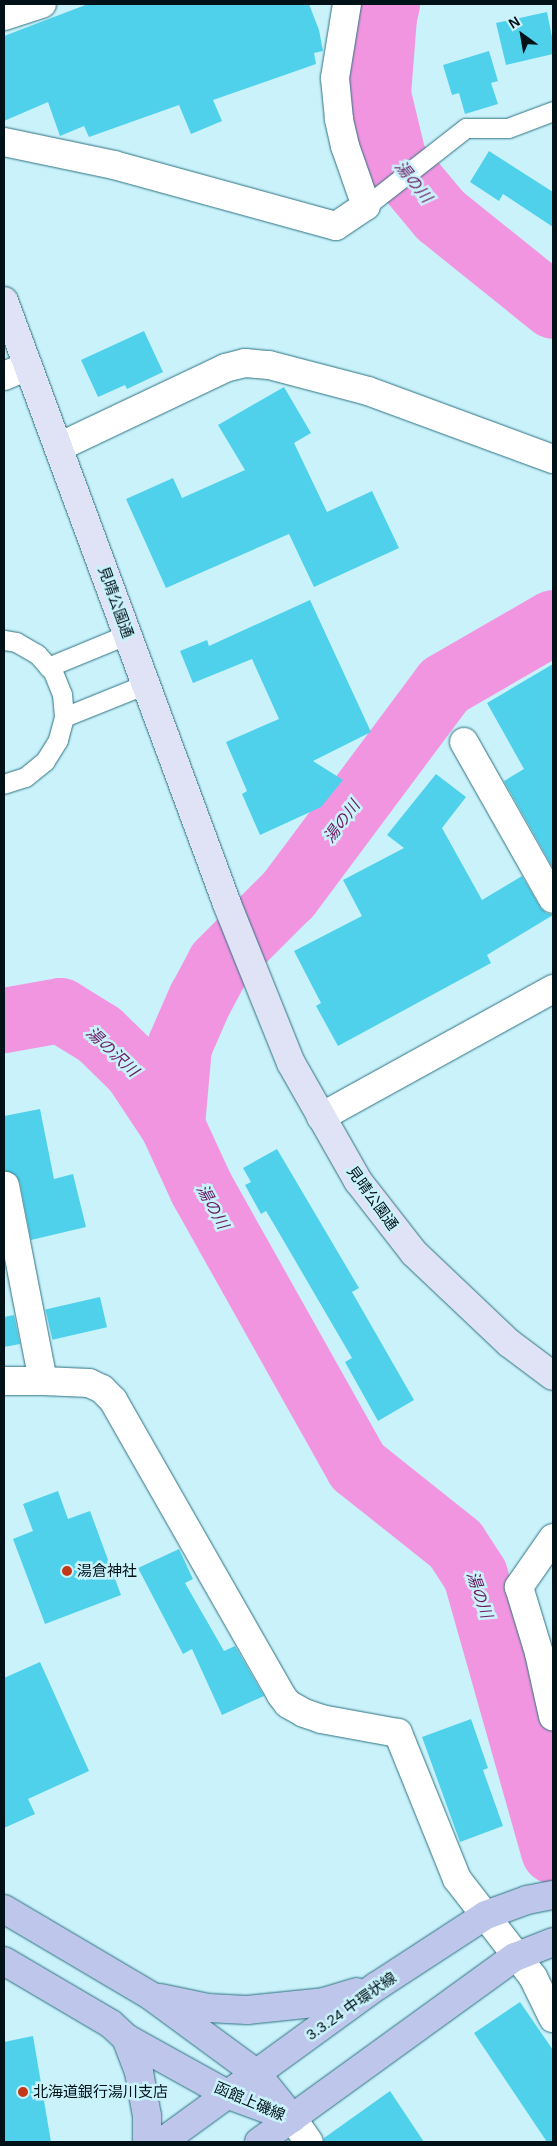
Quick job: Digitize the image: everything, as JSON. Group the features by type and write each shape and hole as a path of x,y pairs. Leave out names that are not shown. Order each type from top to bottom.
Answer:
{"main road":[{"name":"3.3.24 中環状線","path":"162,2142 378,1986 486,1915 540,1897"},
{"name":"函館上磯線","path":"4,1909 152,1996 256,2073 292,2118"},
{"path":"259,2142 515,1957 547,1944"},
{"name":"函館上磯線","path":"4,1961 111,2024 126,2038 229,2095 292,2118"},
{"path":"152,1996 208,2008 246,2010 324,2002 378,1986"},
{"path":"126,2038 138,2072 147,2116 147,2142"}],"street":[{"path":"4,16 42,4"},
{"path":"4,142 114,165 336,226 374,200 344,146 339,119 335,78 347,4"},
{"name":"見晴公園通","path":"4,301 16,371 58,447 227,904 291,1063 358,1182 414,1253 510,1343 553,1376"},
{"path":"58,447 225,368 245,363 269,365 368,391 553,459"},
{"path":"464,742 553,899"},
{"path":"321,1117 553,989"},
{"path":"4,1186 43,1380"},
{"path":"4,1381 43,1380 89,1383 102,1388 113,1400 281,1695 288,1704 304,1713 321,1719 398,1733 457,1879 486,1915 515,1957 533,1977 553,2018"},
{"path":"553,1538 519,1587 549,1675 553,1716"},
{"path":"292,2118 309,2142"}],"lane":[{"path":"374,200 466,128 508,128 553,111"},
{"path":"48,667 128,634"},
{"path":"4,640 16,642 37,654 52,672 62,694 64,717 58,740 45,761 25,777 4,784"},
{"path":"64,717 146,684"}],"building":[{"path":"88,4 309,4 319,30 323,51 314,53 316,64 213,100 222,121 191,134 179,105 89,137 84,126 60,136 48,102 4,121 4,36"},
{"path":"547,12 553,42 553,54 506,65 496,23"},
{"path":"489,51 498,81 491,83 498,104 465,114 459,93 452,95 443,65"},
{"path":"489,151 553,192 553,227 503,194 499,201 470,182"},
{"path":"144,331 163,372 127,389 125,385 98,397 81,360"},
{"path":"284,387 311,433 294,443 327,512 372,491 399,548 314,587 289,534 166,588 126,499 173,478 182,498 245,470 218,425"},
{"path":"310,600 371,732 313,761 343,780 321,807 260,835 242,794 247,791 226,742 279,719 252,659 193,683 180,651 207,640 209,646"},
{"path":"553,664 553,868 504,781 524,769 487,703"},
{"path":"436,774 466,797 442,828 482,900 522,876 540,907 546,913 553,915 487,955 491,963 338,1046 316,1006 321,1003 294,951 362,916 343,880 404,848 387,835"},
{"path":"40,1109 54,1179 73,1174 86,1227 31,1240 20,1183 16,1175 4,1171 4,1116"},
{"path":"277,1149 359,1288 352,1292 414,1400 378,1421 345,1362 352,1358 266,1211 261,1214 245,1185 251,1182 243,1168"},
{"path":"100,1297 107,1327 52,1340 45,1310"},
{"path":"14,1315 20,1344 4,1347 4,1317"},
{"path":"58,1491 68,1519 90,1511 121,1595 45,1624 13,1539 33,1531 23,1504"},
{"path":"179,1549 193,1579 185,1583 224,1651 235,1646 264,1696 222,1715 192,1649 183,1654 138,1568"},
{"path":"40,1662 89,1771 28,1799 35,1814 4,1828 4,1678"},
{"path":"471,1719 488,1768 483,1770 503,1826 460,1842 422,1737"},
{"path":"520,2002 553,2050 553,2142 547,2142 474,2033"},
{"name":"北海道銀行湯川支店","path":"33,2036 51,2142 4,2142 4,2042"},
{"path":"390,2091 424,2142 324,2142 324,2138"}],"waterway":[{"name":"湯の川","path":"387,4 384,17 378,94 394,160 440,215 553,306"},
{"name":"湯の川","path":"553,622 444,685 288,894 219,963 200,998 179,1046 172,1125 201,1188 357,1466 455,1544 475,1575 553,1851"},
{"name":"湯の沢川","path":"4,1020 60,1010 99,1034 135,1069 172,1125"}],"place":[{"name":"湯倉神社","path":"67,1571"},
{"name":"北海道銀行湯川支店","path":"23,2092"}]}
